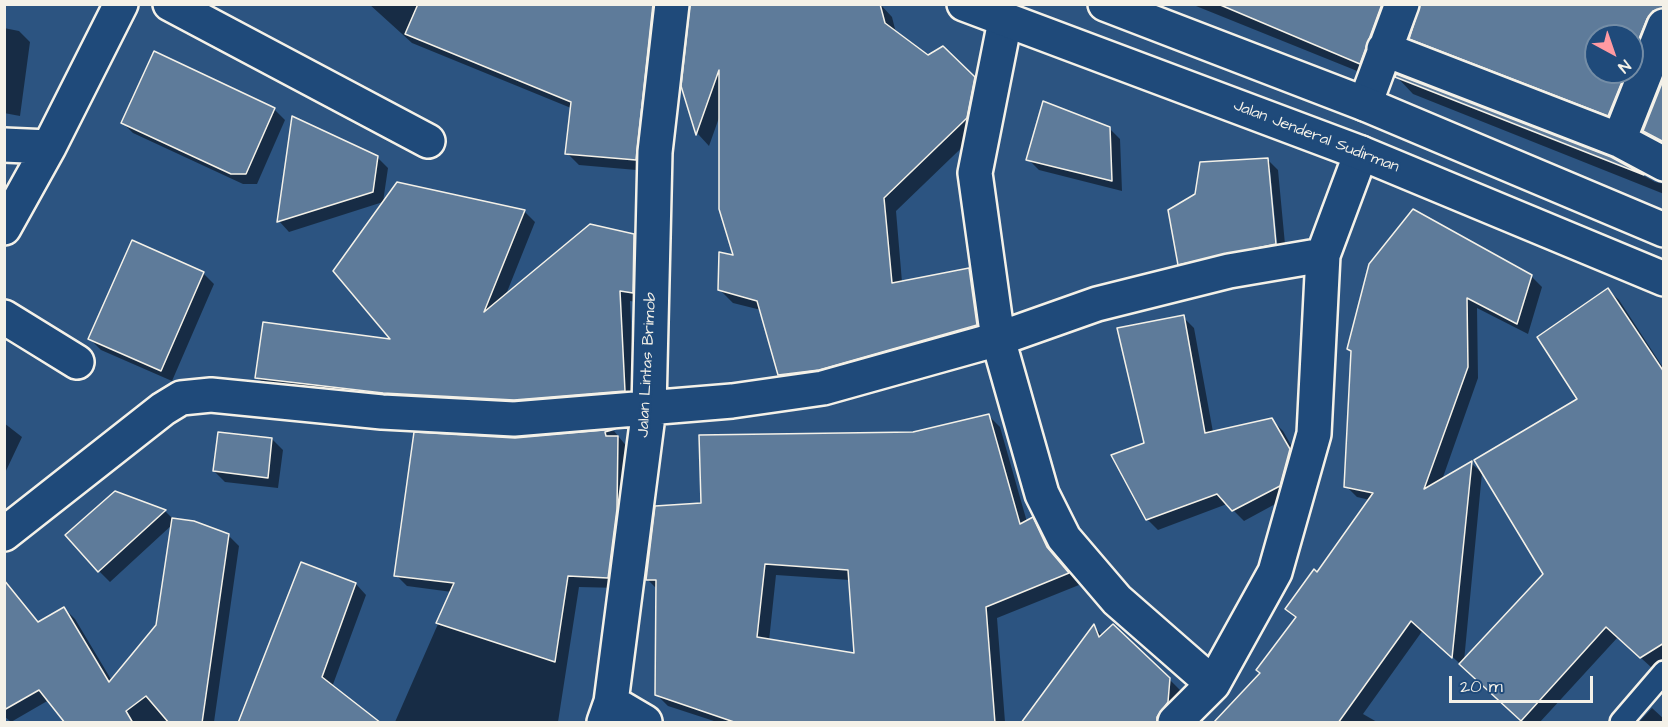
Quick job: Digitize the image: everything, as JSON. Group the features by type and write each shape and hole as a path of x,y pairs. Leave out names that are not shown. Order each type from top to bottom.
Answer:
{"street":[{"path":"4,228 49,147 121,4"},
{"path":"170,4 428,141"},
{"name":"Jalan Lintas Brimob","path":"608,712 650,408 655,153 672,4"},
{"name":"Jalan Jenderal Sudirman","path":"964,4 1360,153 1664,279"},
{"path":"1105,4 1365,104 1664,230"},
{"path":"1365,104 1402,4"},
{"path":"1005,21 975,173 998,339 1042,494 1064,538 1117,600 1213,684"},
{"path":"1619,140 1664,26"},
{"path":"1384,50 1619,140 1664,164"},
{"path":"4,145 49,147"},
{"path":"1175,723 1213,684 1275,572 1301,487 1314,434 1323,255 1360,153"},
{"path":"4,534 164,409 181,399 211,395 382,412 514,419 732,401 824,388 998,339 1097,304 1229,271 1323,255"},
{"path":"4,317 77,362"},
{"path":"608,712 645,723"}],"lane":[{"path":"1621,723 1664,672"}],"building":[{"path":"418,4 653,4 636,160 565,154 571,102 405,34"},
{"path":"690,4 880,4 885,23 928,55 943,46 975,77 967,118 884,198 892,283 969,268 977,325 819,370 778,375 757,301 718,290 719,252 733,255 719,209 719,70 696,135 681,86"},
{"path":"1218,4 1382,4 1360,64"},
{"path":"1420,4 1664,4 1664,8 1653,11 1644,26 1644,24 1584,24 1584,84 1621,84 1608,116 1409,39"},
{"path":"154,51 275,108 246,174 231,174 121,123"},
{"path":"1396,74 1611,157 1644,175 1395,77"},
{"path":"1664,78 1664,142 1643,131"},
{"path":"1043,101 1110,127 1112,181 1026,160"},
{"path":"292,116 378,156 373,192 277,222"},
{"path":"1268,158 1276,244 1178,265 1168,210 1195,194 1200,162"},
{"path":"397,182 525,210 484,312 590,224 634,234 633,293 620,291 625,391 514,400 383,393 255,378 263,322 390,339 333,271"},
{"path":"1413,209 1532,275 1517,324 1467,298 1468,367 1424,489 1472,461 1452,658 1411,621 1338,723 1213,723 1260,673 1256,670 1296,617 1285,609 1314,569 1317,572 1373,493 1344,487 1351,351 1347,349 1369,264"},
{"path":"132,240 204,272 161,371 88,339"},
{"path":"1608,288 1664,372 1664,643 1640,658 1606,627 1521,721 1459,664 1543,574 1474,460 1577,399 1537,337"},
{"path":"1184,315 1205,433 1272,418 1290,449 1280,486 1232,511 1217,494 1146,520 1111,455 1144,443 1117,328"},
{"path":"989,414 1020,524 1033,517 1047,547 1069,573 986,607 995,723 737,723 655,695 656,580 646,580 655,506 701,503 699,435 913,432","holes":["765,564 848,570 854,653 757,637"]},
{"path":"615,429 605,432 606,436 618,436 617,509 608,578 568,576 555,662 436,623 454,583 394,576 414,432 515,438"},
{"path":"218,432 272,438 268,478 213,471"},
{"path":"115,491 166,510 98,572 65,535"},
{"path":"172,518 194,521 229,534 202,723 169,723 146,696 126,711 133,723 65,723 39,690 4,710 4,580 38,622 64,607 109,682 156,625"},
{"path":"301,562 356,583 322,677 381,723 238,723"},
{"path":"1094,624 1099,637 1113,624 1170,678 1168,702 1157,717 1157,723 1021,723"}]}
